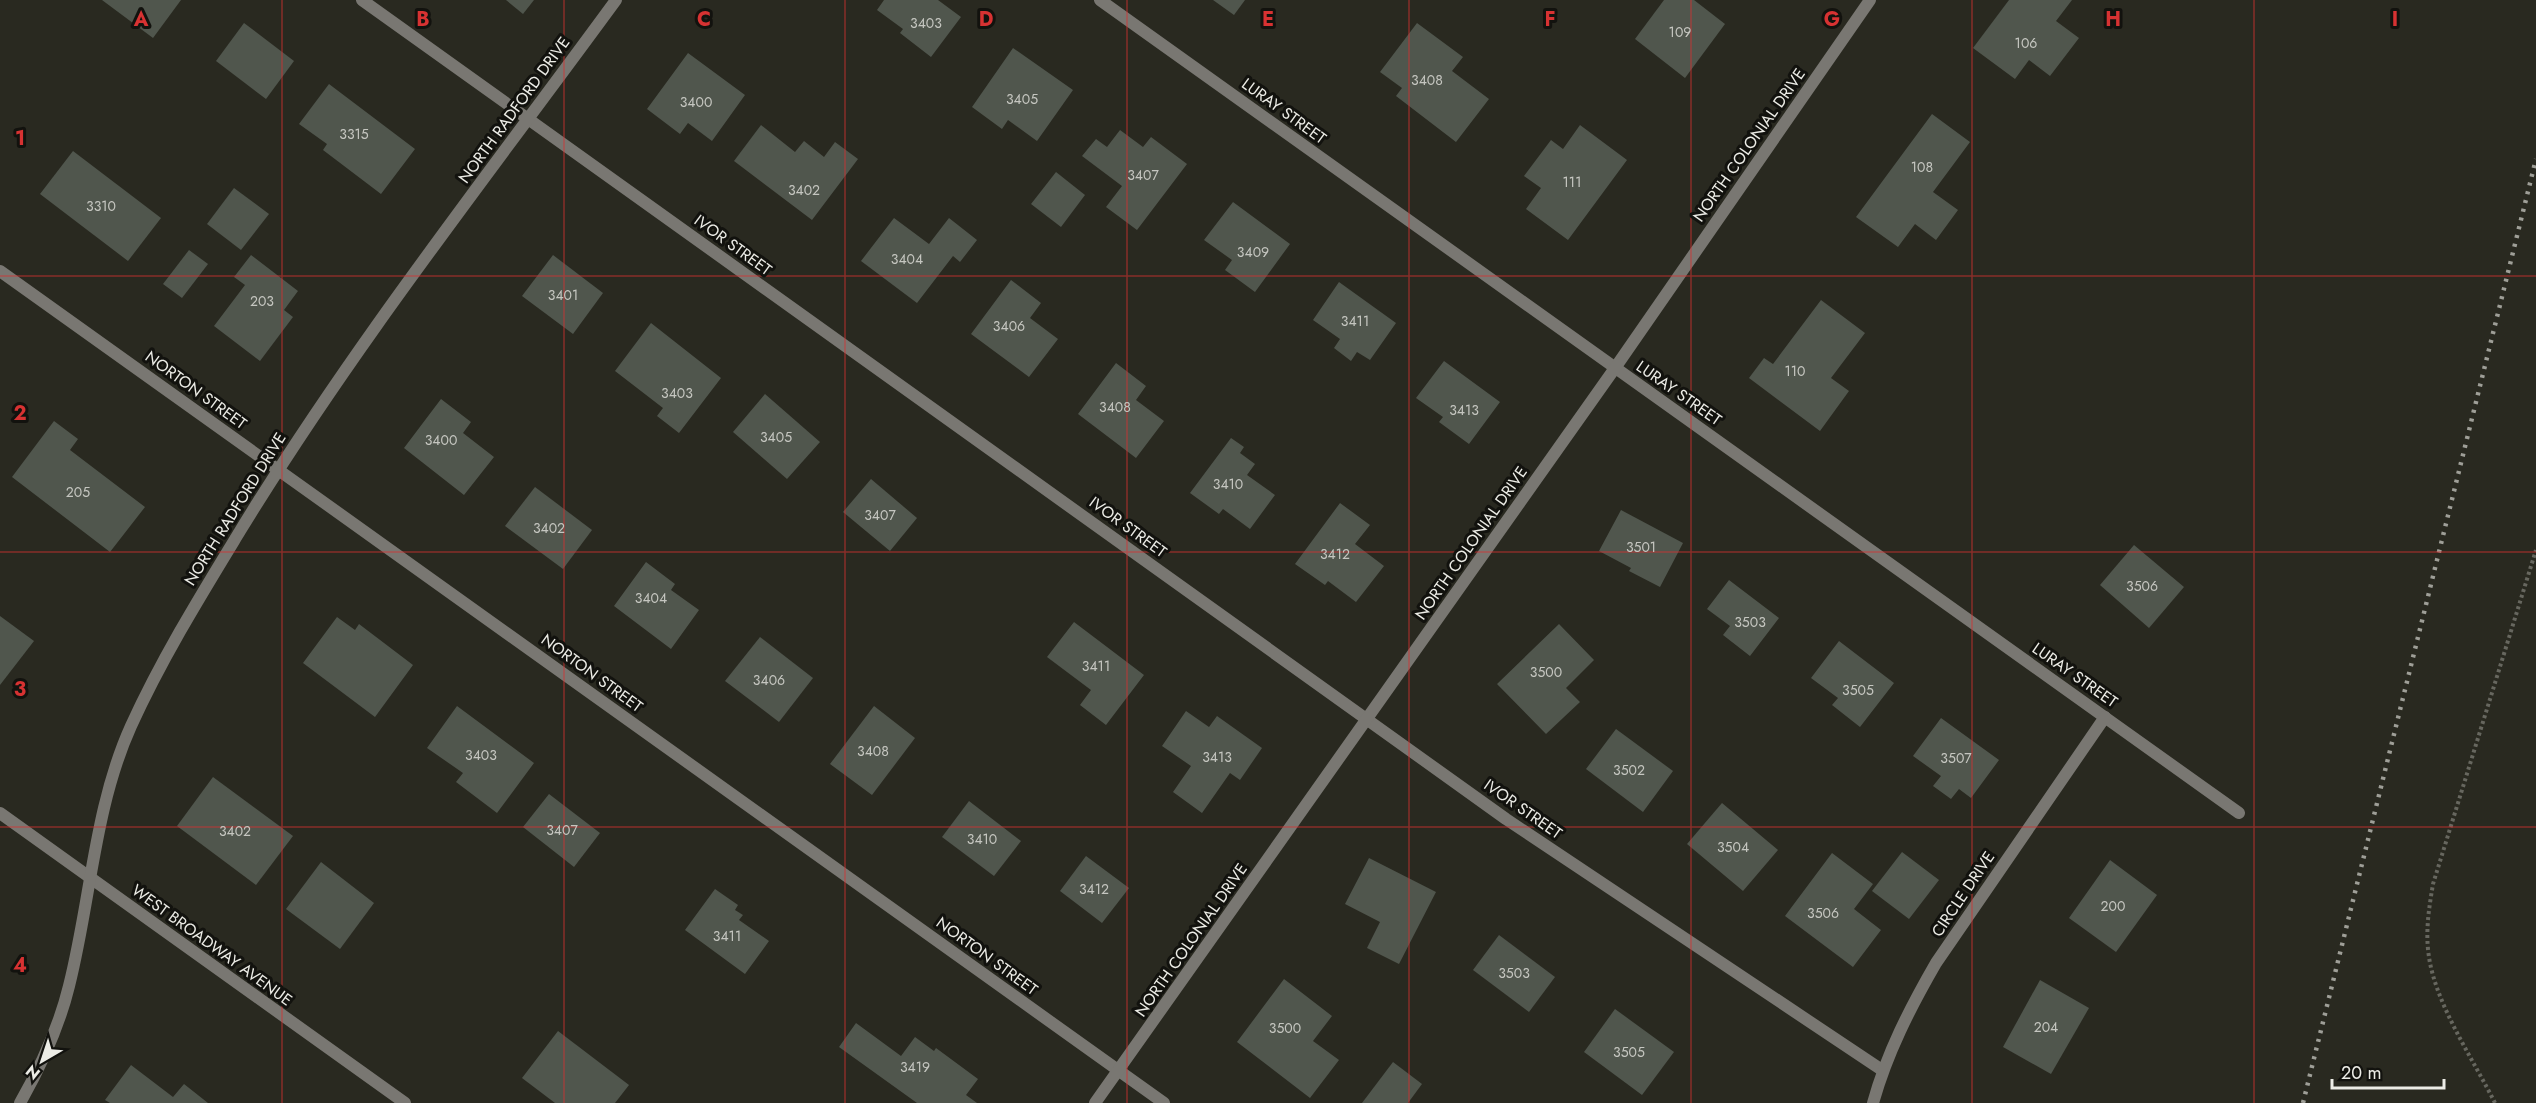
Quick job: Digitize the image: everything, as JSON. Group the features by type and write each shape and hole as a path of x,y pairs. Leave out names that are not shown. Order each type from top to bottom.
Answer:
{"street":[{"name":"IVOR STREET","path":"362,0 1506,819 1882,1070"},
{"name":"NORTH RADFORD DRIVE","path":"20,1103 51,1043 69,987 109,782 131,727 174,639 330,389 616,0"},
{"name":"LURAY STREET","path":"1100,0 2240,813"},
{"name":"NORTH COLONIAL DRIVE","path":"1095,1103 1615,368 1870,0"},
{"name":"NORTON STREET","path":"0,271 1164,1103"},
{"name":"CIRCLE DRIVE","path":"1873,1103 1882,1070 1914,1000 1936,963 2105,717"},
{"name":"WEST BROADWAY AVENUE","path":"0,813 405,1103"}],"path":[{"path":"2495,1103 2439,996 2429,957 2428,916 2433,884 2536,550"}],"building":[{"path":"102,0 181,0 153,38"},
{"path":"506,0 534,0 523,14"},
{"path":"884,0 938,0 961,17 931,57 900,33 903,29 877,10"},
{"path":"1213,0 1245,0 1234,15"},
{"path":"1664,0 1694,0 1725,24 1685,78 1635,39"},
{"path":"2009,0 2072,0 2056,21 2079,38 2050,76 2029,60 2015,79 1973,48"},
{"path":"244,23 294,61 266,99 216,61"},
{"path":"1417,23 1463,57 1452,71 1489,99 1456,142 1396,96 1402,88 1380,72"},
{"path":"1013,48 1073,90 1037,141 1008,120 1002,129 972,107"},
{"path":"688,53 745,95 712,141 688,123 680,134 647,109"},
{"path":"329,84 415,149 381,194 323,150 327,144 299,124"},
{"path":"1932,114 1970,142 1933,192 1958,210 1936,240 1915,224 1898,247 1856,217"},
{"path":"761,125 795,152 804,141 824,157 835,142 858,159 812,220 734,161"},
{"path":"1580,125 1627,160 1568,240 1526,209 1541,188 1524,176 1551,140 1563,149"},
{"path":"1120,130 1143,147 1151,137 1187,164 1137,230 1106,207 1122,186 1082,156 1096,139 1107,147"},
{"path":"73,151 161,218 128,261 40,194"},
{"path":"1056,172 1085,195 1061,227 1031,204"},
{"path":"234,188 269,214 241,250 207,224"},
{"path":"1233,202 1290,244 1255,292 1225,270 1232,260 1204,240"},
{"path":"894,218 929,244 949,218 977,240 960,262 953,256 917,303 861,261"},
{"path":"189,250 208,264 182,298 163,284"},
{"path":"251,255 298,291 284,310 293,317 260,361 214,326 245,285 234,277"},
{"path":"553,255 603,293 573,334 522,296"},
{"path":"1011,280 1041,303 1030,318 1058,339 1029,377 971,334"},
{"path":"1339,282 1396,323 1370,360 1357,352 1351,361 1334,348 1340,339 1313,320"},
{"path":"1821,300 1865,333 1831,378 1849,391 1820,431 1749,378 1764,358 1773,364"},
{"path":"651,323 721,378 679,433 657,416 663,408 615,371"},
{"path":"1444,361 1500,402 1469,444 1439,422 1443,417 1416,398"},
{"path":"1116,363 1146,386 1136,400 1164,421 1136,458 1078,414"},
{"path":"765,394 820,442 787,479 733,432"},
{"path":"441,399 471,422 463,433 494,457 464,495 404,448"},
{"path":"54,421 78,439 70,450 145,507 110,552 12,477"},
{"path":"1231,438 1244,447 1240,453 1255,464 1247,475 1275,495 1250,529 1223,509 1219,514 1190,493"},
{"path":"871,479 917,518 890,551 843,512"},
{"path":"535,487 592,530 563,569 505,526"},
{"path":"1340,503 1370,525 1355,544 1384,566 1356,602 1328,581 1325,585 1295,564"},
{"path":"1621,510 1683,543 1660,587 1629,571 1631,568 1599,551"},
{"path":"2134,545 2184,587 2149,628 2100,585"},
{"path":"646,562 675,584 671,590 699,610 671,649 614,606"},
{"path":"1729,580 1779,618 1750,656 1723,635 1730,626 1707,609"},
{"path":"0,616 34,641 0,685"},
{"path":"337,617 355,630 359,624 413,665 375,717 303,663"},
{"path":"1074,622 1144,675 1106,725 1080,705 1091,690 1047,657"},
{"path":"1559,624 1594,660 1566,688 1580,702 1546,734 1497,684"},
{"path":"760,637 813,678 779,722 725,681"},
{"path":"1839,641 1894,683 1860,727 1832,705 1838,698 1811,678"},
{"path":"457,706 534,763 497,813 456,782 463,773 427,748"},
{"path":"874,706 915,738 872,795 830,764"},
{"path":"1186,711 1209,727 1217,716 1262,748 1240,780 1230,773 1202,813 1173,792 1191,766 1162,746"},
{"path":"1941,718 1999,760 1971,798 1959,789 1951,799 1933,786 1941,776 1913,756"},
{"path":"1616,729 1673,771 1643,812 1586,769"},
{"path":"213,777 293,836 256,885 177,826"},
{"path":"549,794 600,833 574,867 523,827"},
{"path":"969,801 1021,841 994,876 942,837"},
{"path":"1722,803 1778,850 1743,891 1687,844"},
{"path":"1902,852 1939,880 1909,919 1872,891"},
{"path":"1832,853 1873,884 1854,909 1881,930 1853,967 1785,916"},
{"path":"1086,856 1129,888 1102,923 1060,891"},
{"path":"1369,858 1436,892 1399,964 1367,948 1380,922 1345,904"},
{"path":"2110,860 2157,895 2116,952 2069,918"},
{"path":"321,862 374,903 340,949 286,909"},
{"path":"715,889 738,905 735,910 743,915 739,920 769,941 745,974 685,930"},
{"path":"1499,935 1555,977 1529,1012 1473,970"},
{"path":"1284,979 1332,1016 1313,1041 1339,1060 1310,1098 1237,1042"},
{"path":"2040,980 2089,1008 2051,1074 2003,1047"},
{"path":"1615,1009 1674,1052 1642,1095 1584,1052"},
{"path":"856,1023 901,1056 915,1037 934,1051 936,1048 978,1079 966,1095 977,1103 917,1103 839,1047"},
{"path":"558,1031 629,1085 615,1103 555,1103 522,1078"},
{"path":"1393,1062 1422,1084 1408,1103 1362,1103"},
{"path":"131,1065 173,1097 184,1084 208,1103 110,1103 105,1100"}],"railway":[{"path":"2303,1103 2536,159"}]}
